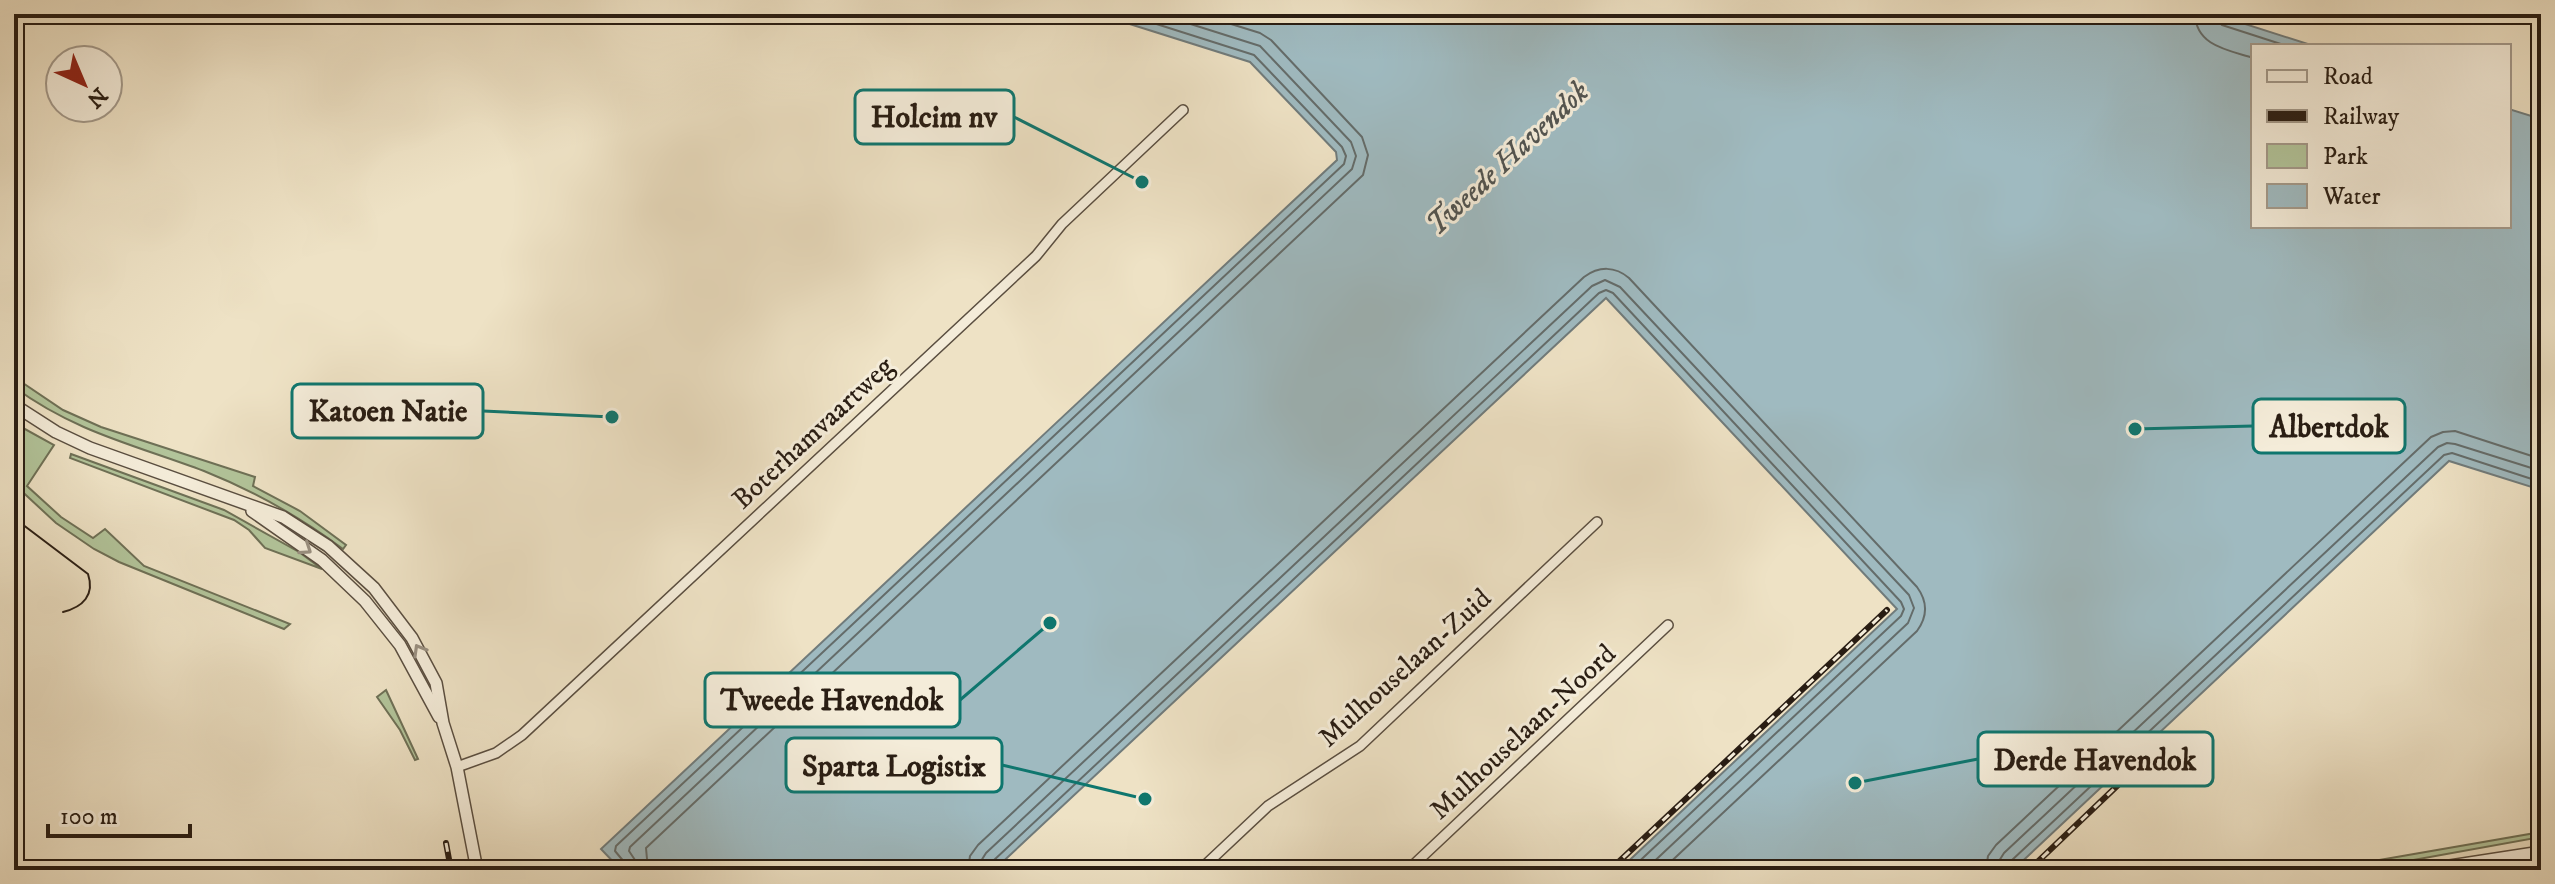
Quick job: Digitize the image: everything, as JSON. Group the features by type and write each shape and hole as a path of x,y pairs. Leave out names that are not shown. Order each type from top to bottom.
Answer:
{"street":[{"name":"Boterhamvaartweg","path":"457,767 496,753 522,735 1036,256 1062,224 1183,110"},
{"path":"14,405 56,432 90,448 283,517 339,555 374,588 399,619 436,683 443,723 457,767 477,870"},
{"name":"Mulhouselaan-Zuid","path":"1200,870 1268,806 1360,746 1597,522"},
{"name":"Mulhouselaan-Noord","path":"1408,870 1668,625"},
{"path":"2424,870 2541,852"}],"green space":[{"path":"14,377 63,410 101,427 255,477 253,486 300,511 346,545 343,549 310,526 241,487 106,436 60,415 14,387"},
{"path":"14,423 54,445 27,486 61,517 93,538 105,529 144,566 290,624 284,629 119,562 56,523 14,484"},
{"path":"71,454 224,510 299,552 322,569 265,548 249,530 234,520 70,458"},
{"path":"386,690 418,759 415,760 400,730 377,697"},
{"path":"2541,832 2541,837 2358,870 2249,870 2308,865 2339,867"}],"water":[{"path":"1098,14 2214,14 2308,44 2251,44 2251,228 2511,228 2511,110 2541,119 2541,490 2449,461 2013,870 1619,870 1897,609 1606,298 994,870 621,870 601,849 1337,160 1336,152 1250,62"}],"tram line":[{"path":"14,518 88,574 90,588 86,599 63,612"}],"railway":[{"path":"1610,870 1887,610"},
{"path":"2029,870 2138,766"},
{"path":"446,843 451,870"}],"place":[{"name":"Holcim nv","path":"1142,182"},
{"name":"Katoen Natie","path":"612,417"},
{"name":"Albertdok","path":"2135,429"},
{"name":"Tweede Havendok","path":"1050,623"},
{"name":"Derde Havendok","path":"1855,783"},
{"name":"Sparta Logistix","path":"1145,799"}]}
